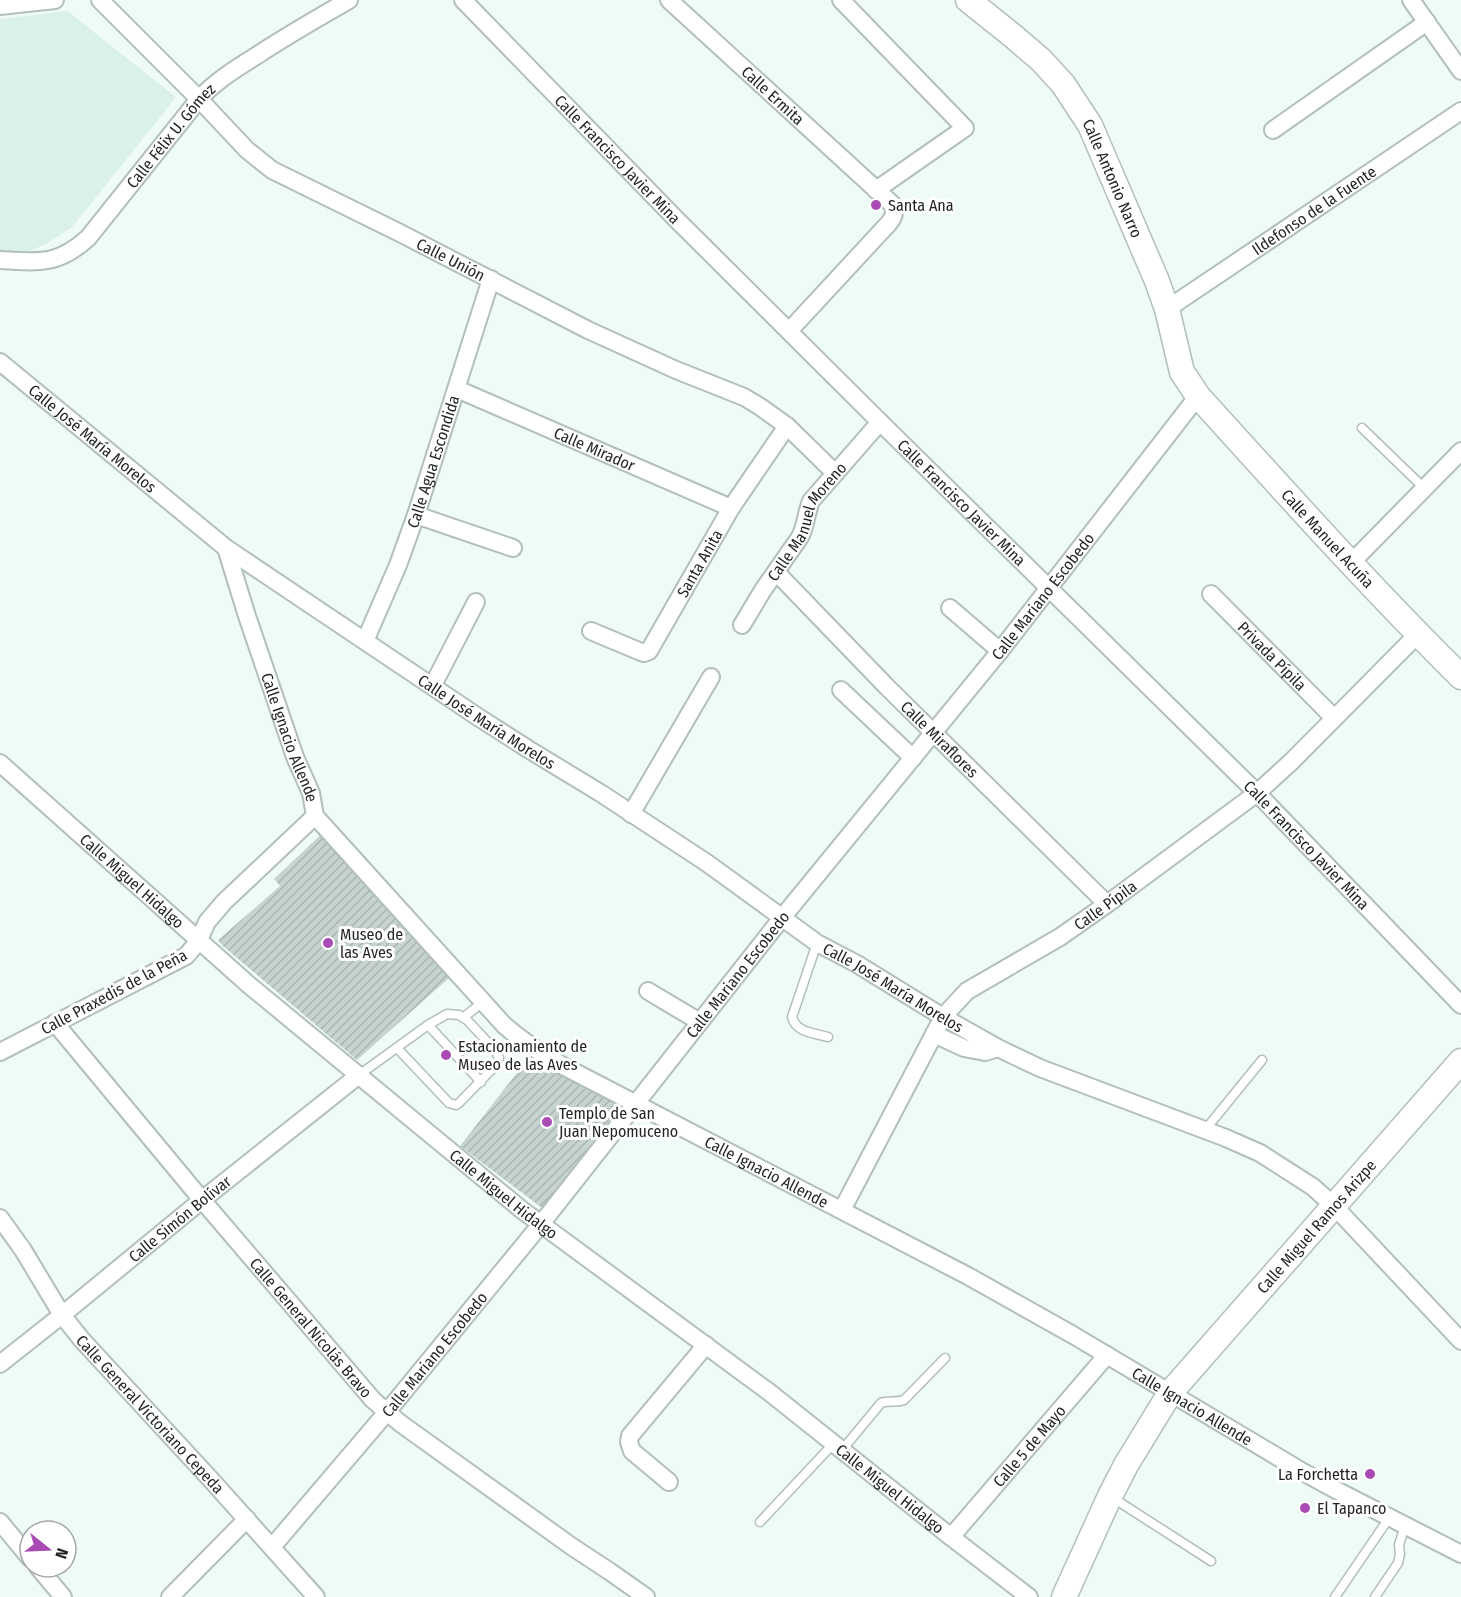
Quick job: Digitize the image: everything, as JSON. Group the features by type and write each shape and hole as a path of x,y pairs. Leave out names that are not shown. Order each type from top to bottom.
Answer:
{"main road":[{"name":"Calle Antonio Narro","path":"969,0 1041,60 1063,84 1090,125 1157,280 1167,309 1182,372 1198,396"},
{"name":"Calle Manuel Acuña","path":"1198,396 1351,563 1461,677"},
{"name":"Calle Miguel Ramos Arizpe","path":"1064,1597 1126,1465 1170,1393 1461,1061"}],"street":[{"path":"0,6 54,0"},
{"name":"Calle Unión","path":"100,0 248,150 272,170 588,330 744,397 787,426 835,473"},
{"name":"Calle Félix U. Gómez","path":"0,260 37,262 52,260 75,249 88,238 199,99 221,78 349,0"},
{"name":"Calle Francisco Javier Mina","path":"463,0 789,332 1257,793 1461,1005"},
{"name":"Calle Ermita","path":"669,0 893,206 894,218 789,332"},
{"path":"841,0 965,128 876,190"},
{"path":"1411,0 1461,71"},
{"path":"1273,130 1427,22"},
{"name":"Ildefonso de la Fuente","path":"1167,309 1461,111"},
{"name":"Calle Agua Escondida","path":"365,641 398,565 416,514 491,279"},
{"name":"Calle José María Morelos","path":"0,362 226,548 518,742 707,863 817,943 857,964 998,1048 1040,1068 1260,1153 1313,1187 1334,1206 1461,1341"},
{"name":"Calle Mirador","path":"457,389 731,508"},
{"name":"Calle Mariano Escobedo","path":"272,1547 387,1412 541,1224 781,918 1050,588 1198,396"},
{"name":"Calle Manuel Moreno","path":"742,625 804,530 811,501 880,422"},
{"name":"Santa Anita","path":"591,631 644,653 649,651 731,508 787,426"},
{"path":"1351,563 1461,451"},
{"path":"416,514 513,548"},
{"name":"Calle Ignacio Allende","path":"226,548 295,757 311,793 315,816 504,1025 532,1048 968,1276 1107,1355 1303,1472 1461,1554"},
{"name":"Calle Miraflores","path":"776,572 851,651 1107,904"},
{"name":"Privada Pípila","path":"1211,594 1334,718"},
{"path":"433,685 476,602"},
{"path":"950,608 1000,651"},
{"name":"Calle Pípila","path":"842,1210 943,1017 968,991 1060,937 1257,793 1292,761 1418,634"},
{"path":"631,814 711,677"},
{"path":"841,690 913,758"},
{"name":"Calle Miguel Hidalgo","path":"0,763 198,942 298,1028 541,1224 706,1345 1029,1597"},
{"name":"Calle Praxedis de la Peña","path":"0,1052 186,956 198,942 207,922 224,902 315,816"},
{"path":"648,991 700,1022"},
{"name":"Calle General Nicolás Bravo","path":"55,1023 373,1400 571,1546 646,1597"},
{"name":"Calle José María Morelos","path":"934,1034 964,1048 985,1052 998,1048"},
{"name":"Calle Simón Bolívar","path":"0,1364 358,1075"},
{"name":"Calle General Victoriano Cepeda","path":"0,1218 23,1250 62,1315 101,1362 316,1597"},
{"path":"669,1482 632,1451 630,1436 706,1345"},
{"name":"Calle 5 de Mayo","path":"951,1537 1107,1355"},
{"path":"170,1597 247,1519"},
{"path":"0,1522 18,1544"},
{"path":"48,1579 63,1597"}],"lane":[{"path":"1362,428 1424,488"},
{"path":"817,943 792,1017 793,1023 802,1030 828,1036"},
{"path":"464,1017 483,1002"},
{"path":"358,1075 428,1025 447,1014 454,1013 464,1017 498,1054 498,1063 459,1103 452,1104 397,1048"},
{"path":"428,1025 481,1082"},
{"path":"1205,1130 1262,1060"},
{"path":"760,1522 881,1403 904,1400 945,1358"},
{"path":"1110,1496 1211,1561"},
{"path":"1335,1597 1388,1517"},
{"path":"1375,1597 1398,1563 1399,1545 1404,1525"}],"shaded area":[{"path":"67,11 176,97 72,227 48,243 25,253 0,250 0,19"}],"building":[{"name":"Museo de las Aves","path":"331,825 458,970 357,1060 218,940 280,886 274,879"},
{"name":"Templo de San Juan Nepomuceno","path":"534,1051 632,1098 546,1211 460,1146"}],"place":[{"name":"Santa Ana","path":"876,205"},
{"name":"Museo de las Aves","path":"328,943"},
{"name":"Estacionamiento de Museo de las Aves","path":"446,1055"},
{"name":"Templo de San Juan Nepomuceno","path":"547,1122"},
{"name":"La Forchetta","path":"1370,1474"},
{"name":"El Tapanco","path":"1305,1508"}]}
